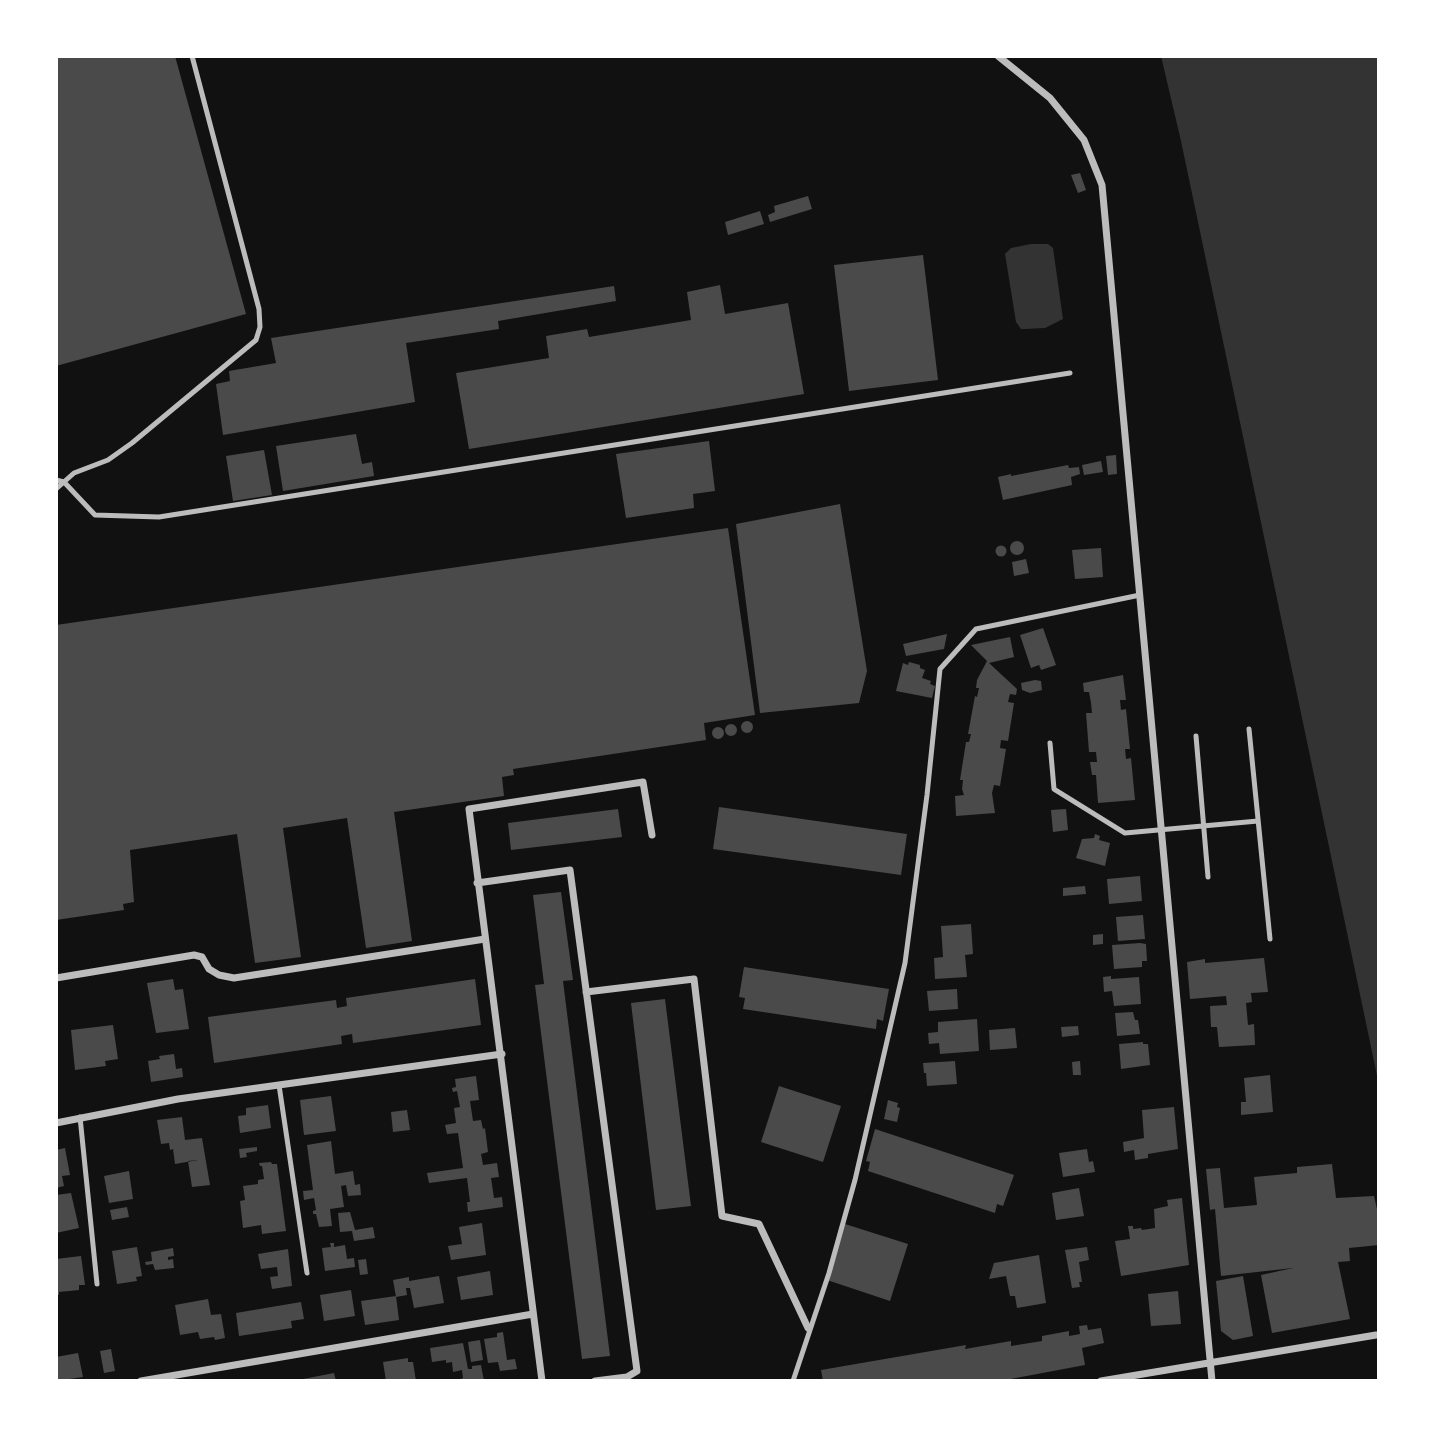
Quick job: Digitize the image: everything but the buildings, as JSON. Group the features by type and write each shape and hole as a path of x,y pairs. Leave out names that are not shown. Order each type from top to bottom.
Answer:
{"street":[{"path":"998,56 1050,98 1084,140 1102,185 1212,1381"},
{"path":"542,1381 469,809 643,782 652,835"},
{"path":"477,883 570,870 637,1371 627,1377 596,1381"},
{"path":"56,978 194,956 202,957 209,969 219,975 234,978 485,939"},
{"path":"586,992 694,979 722,1216 759,1224 808,1328"},
{"path":"56,1123 178,1099 502,1054"},
{"path":"141,1381 533,1314"},
{"path":"1101,1381 1376,1335"}],"lane":[{"path":"56,489 74,473 108,460 132,443 256,340 260,327 259,309 192,56"},
{"path":"56,480 64,482 94,515 159,517 1070,373"},
{"path":"793,1381 808,1328 829,1273 855,1180 905,962 940,669 976,629 1140,594"},
{"path":"1249,729 1270,939"},
{"path":"1196,736 1208,877"},
{"path":"1050,743 1054,789 1125,833 1258,821"},
{"path":"279,1085 307,1273"},
{"path":"80,1118 97,1284"}],"shaded area":[{"path":"1161,56 1379,56 1379,1085 1181,141"},
{"path":"1048,244 1053,248 1063,319 1045,328 1021,329 1016,322 1005,254 1011,248"}]}
